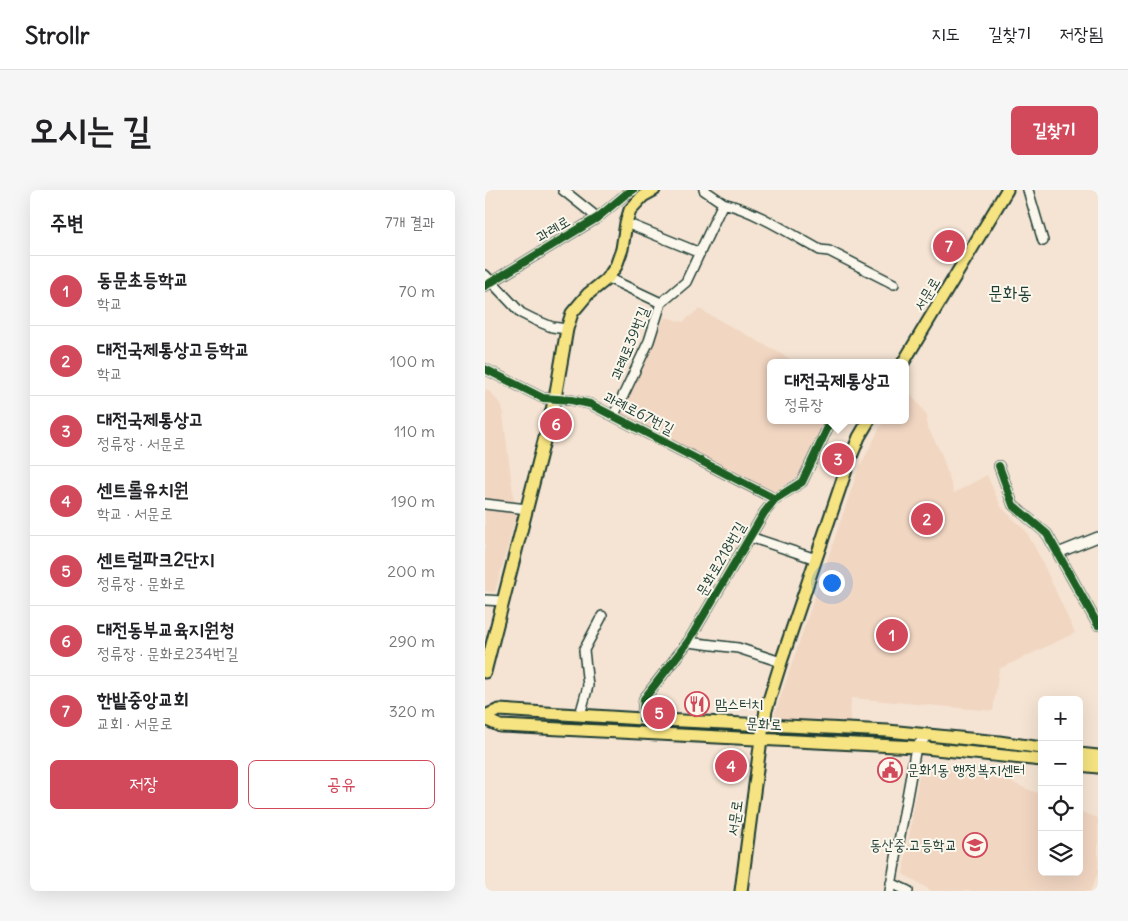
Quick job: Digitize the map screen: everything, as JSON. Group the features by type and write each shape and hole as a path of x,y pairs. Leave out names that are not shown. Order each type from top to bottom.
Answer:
{"main road":[{"path":"485,672 555,398 571,313 588,294 608,278 616,266 622,249 630,210 643,196 654,190"},
{"name":"서문로","path":"905,359 1007,190"},
{"name":"서문로","path":"741,891 766,710 849,464 867,424"},
{"name":"문화로","path":"485,717 499,710 888,731 1038,747"},
{"name":"문화로","path":"485,717 500,726 916,746 1038,760"},
{"path":"1083,754 1098,756"},
{"path":"1083,765 1098,767"}],"street":[{"name":"과례로","path":"563,190 597,218"},
{"path":"704,190 723,203 760,218 820,250 829,251 894,284"},
{"path":"1028,190 1043,240"},
{"name":"과례로","path":"487,281 597,218 627,191"},
{"name":"과례로39번길","path":"614,415 649,342 661,303 686,282 723,203"},
{"path":"626,223 700,253"},
{"path":"608,278 661,303"},
{"path":"487,281 521,313 552,327 567,329"},
{"name":"과례로67번길","path":"485,369 543,398 555,398 590,404 775,499"},
{"name":"문화로218번길","path":"642,719 644,699 688,642 763,513 775,499 801,482 829,424"},
{"path":"999,466 1013,505 1047,534 1098,625"},
{"path":"485,504 527,509"},
{"path":"750,537 816,559"},
{"path":"1058,552 1098,537"},
{"path":"485,600 503,601"},
{"path":"580,715 588,686 585,650 602,616"},
{"path":"688,642 738,648 781,662"},
{"path":"908,891 891,887 916,746 928,735"}],"shaded area":[{"path":"699,309 791,359 767,359 767,424 827,424 798,476 773,493 619,414 665,317 683,322"},
{"path":"485,389 502,406 516,517 495,592 485,591"},
{"path":"909,392 927,415 927,426 941,453 954,493 987,475 1001,507 1026,531 1075,633 999,669 993,711 851,698 850,724 773,719 858,470 882,424 909,424"},
{"name":"동산중.고등학교","path":"972,766 1038,793 1038,876 1083,876 1083,812 1098,818 1098,873 1090,891 932,891 903,874 919,775 935,767"}],"cycle path":[{"path":"485,286 597,218 633,190"},
{"path":"485,369 543,398 571,400 590,404 775,499"},
{"path":"642,719 644,699 688,642 764,513 775,499 802,482 830,424"},
{"path":"999,466 1013,505 1047,534 1098,625"}],"place":[{"name":"한밭중앙교회","path":"949,246"},
{"name":"대전동부교육지원청","path":"556,424"},
{"name":"대전국제통상고","path":"838,459"},
{"name":"대전국제통상고등학교","path":"927,519"},
{"name":"동문초등학교","path":"892,635"},
{"name":"맘스터치","path":"697,704"},
{"name":"센트럴파크2단지","path":"659,713"},
{"name":"센트롤유치원","path":"731,766"},
{"name":"문화1동 행정복지센터","path":"890,770"},
{"name":"동산중.고등학교","path":"975,845"}],"district":[{"name":"문화동","path":"1010,293"}]}
